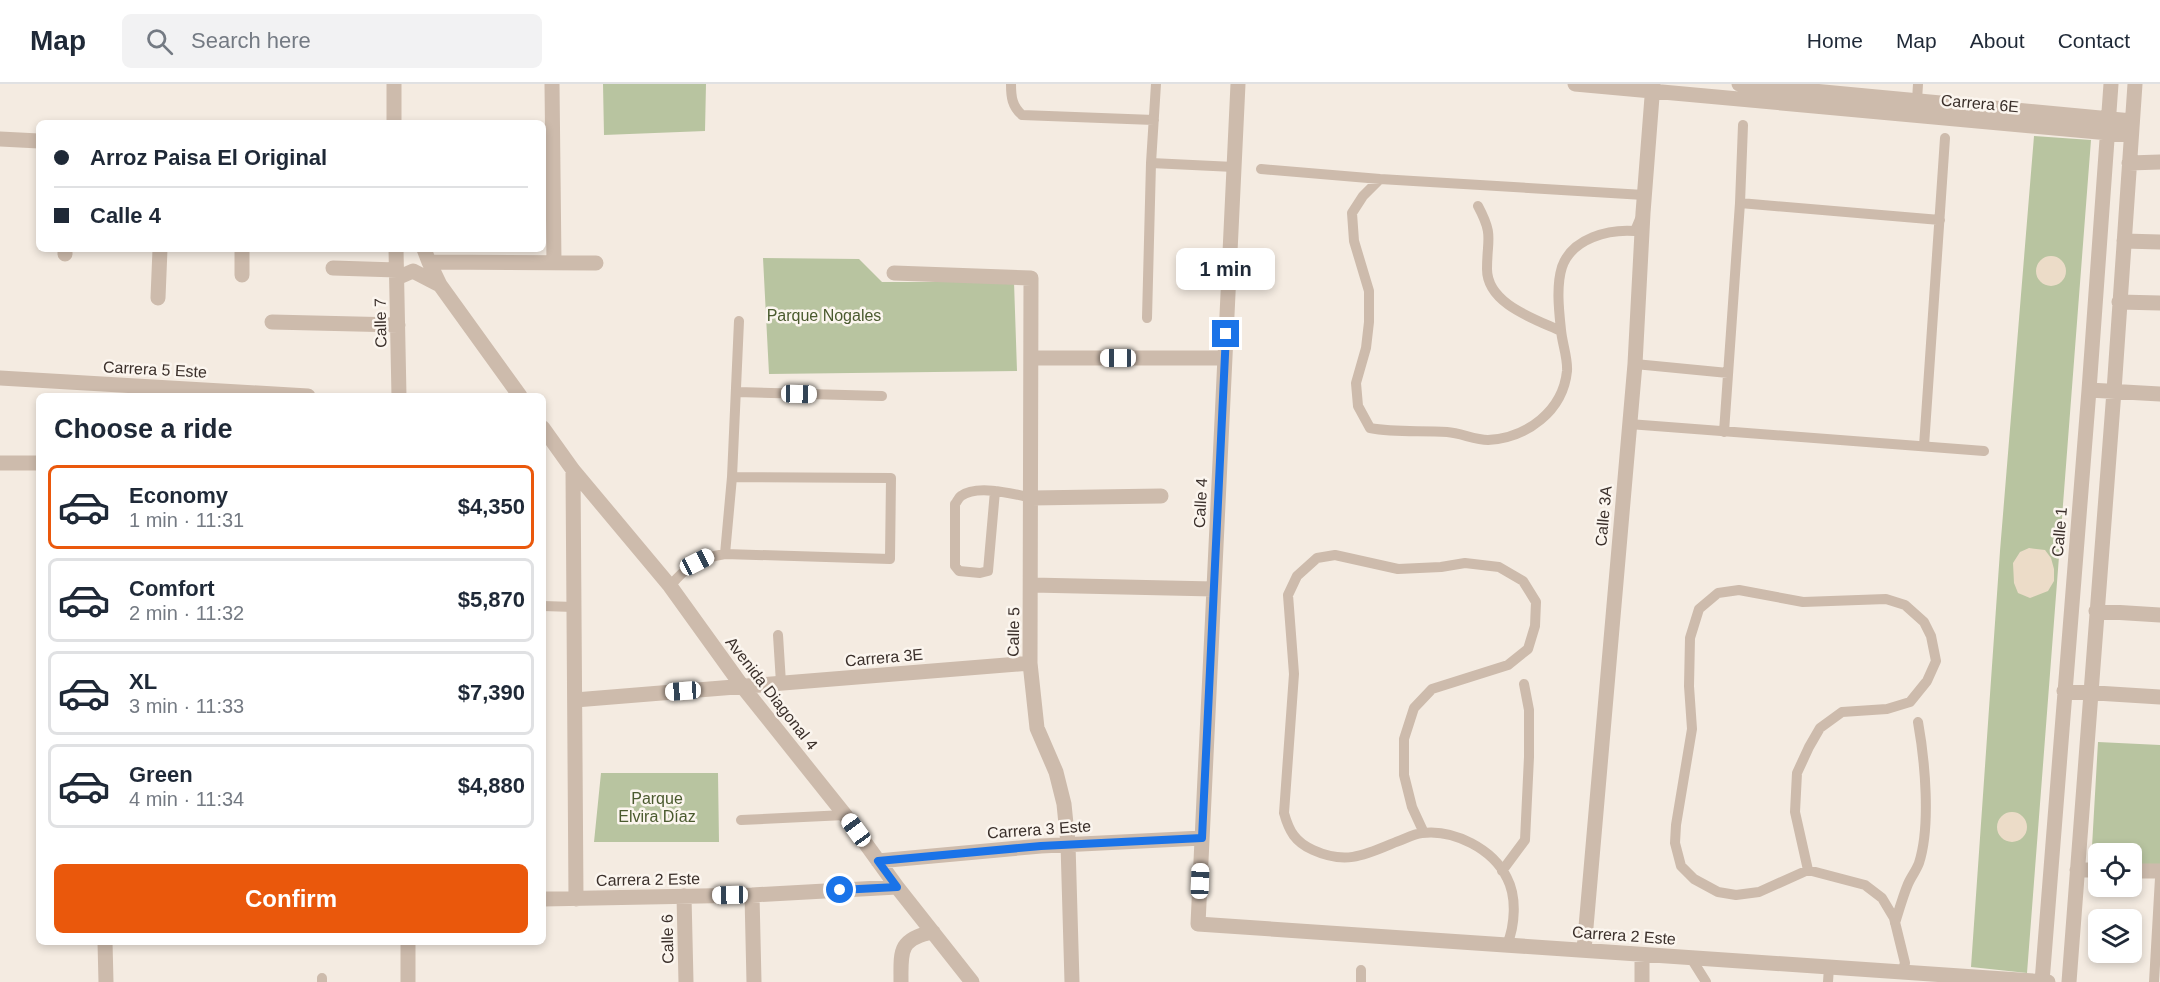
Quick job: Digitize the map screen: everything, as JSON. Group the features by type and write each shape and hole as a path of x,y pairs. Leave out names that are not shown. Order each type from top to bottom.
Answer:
{"street":[{"path":"394,84 394,120"},
{"path":"552,84 554,263"},
{"name":"Calle 4","path":"1198,924 1238,84"},
{"name":"Carrera 6E","path":"1575,84 1653,88 2132,128"},
{"name":"Carrera 6E","path":"1739,84 1800,87 2108,126"},
{"name":"Calle 1","path":"2042,982 2111,84"},
{"path":"2069,982 2135,84"},
{"name":"Calle 3A","path":"1584,950 1635,364 1644,195 1653,88"},
{"path":"0,139 36,141"},
{"path":"2129,162 2160,162"},
{"path":"2124,241 2160,242"},
{"path":"158,298 160,252"},
{"path":"242,252 242,275"},
{"name":"Calle 7","path":"396,252 399,393"},
{"path":"518,393 440,285 426,256 596,263"},
{"path":"333,268 397,274 413,271 440,285"},
{"name":"Calle 5","path":"894,273 1031,278 1030,663 1037,728 1056,772 1064,804 1068,844 1072,982"},
{"path":"2119,302 2160,303"},
{"path":"272,322 398,325"},
{"path":"1032,358 1225,358"},
{"name":"Carrera 5 Este","path":"0,378 257,393"},
{"path":"2089,390 2160,394"},
{"name":"Avenida Diagonal 4","path":"546,432 573,470 670,586 741,686 845,815 897,887 972,982"},
{"path":"0,463 36,463"},
{"path":"573,470 576,899"},
{"path":"1032,498 1161,496"},
{"path":"1032,585 1214,589"},
{"path":"2096,611 2160,615"},
{"name":"Carrera 3E","path":"575,700 1030,663"},
{"path":"2064,691 2160,697"},
{"name":"Carrera 3 Este","path":"878,861 1068,844 1202,838"},
{"path":"2077,870 2088,870"},
{"path":"2142,871 2160,871"},
{"name":"Carrera 2 Este","path":"546,899 752,895 897,887"},
{"path":"752,895 754,982"},
{"name":"Calle 6","path":"684,896 686,982"},
{"name":"Carrera 2 Este","path":"1198,924 1691,958 1829,975 1902,972 1961,979 2048,982"},
{"path":"901,982 901,952 908,941 933,932"},
{"path":"105,945 106,982"},
{"path":"408,945 408,982"},
{"path":"1641,982 1642,955"}],"lane":[{"path":"1011,84 1011,99 1022,115 1154,120"},
{"path":"1147,318 1151,163 1156,84"},
{"path":"1917,101 1918,84"},
{"path":"1724,432 1740,203 1743,125"},
{"path":"1924,446 1945,138"},
{"path":"1151,163 1234,167"},
{"path":"1261,169 1380,180 1644,195"},
{"path":"1380,180 1364,196 1352,213 1354,241 1369,291 1366,348 1356,383 1358,406 1370,428 1388,432 1447,432 1486,440 1525,430 1548,415 1561,394 1567,370 1561,331 1559,286 1563,265 1574,249 1590,238 1607,232 1635,231 1643,213"},
{"path":"1740,203 1940,220"},
{"path":"1478,206 1486,221 1490,236 1486,271 1493,289 1505,303 1561,331"},
{"path":"725,554 732,477 739,321"},
{"path":"1635,364 1728,373"},
{"path":"737,392 882,396"},
{"path":"1629,424 1984,451"},
{"path":"670,586 686,568 708,557 725,554 890,559 891,478 732,477"},
{"path":"995,491 988,571 959,572 954,566 956,504 961,496 977,490 995,491 1032,498"},
{"path":"1424,833 1412,807 1404,775 1404,739 1414,708 1432,689 1509,665 1528,649 1535,626 1536,602 1523,581 1499,567 1465,563 1442,567 1398,569 1335,555 1317,558 1297,576 1288,595 1294,674 1284,813 1289,831 1306,847 1328,857 1348,859 1424,833 1461,837 1499,865 1508,879 1514,899 1511,935 1507,945"},
{"path":"1808,870 1795,812 1797,773 1809,747 1820,728 1842,712 1887,709 1910,702 1927,681 1936,661 1931,636 1924,622 1905,605 1886,599 1803,603 1739,590 1719,592 1699,609 1690,638 1689,686 1692,729 1675,843 1681,866 1694,879 1718,892 1736,895 1759,892 1808,870 1865,885 1881,898 1895,923 1905,963 1902,972"},
{"path":"546,606 574,607"},
{"path":"778,635 781,683"},
{"path":"1502,871 1525,840 1529,757 1528,710 1524,684"},
{"path":"1895,923 1918,864 1923,843 1924,765 1918,722"},
{"path":"741,820 845,815"},
{"path":"2154,982 2160,878"},
{"path":"1691,958 1706,982"},
{"path":"1361,970 1361,982"}],"green space":[{"path":"603,84 706,84 705,131 604,135"},
{"path":"2034,136 2091,140 2027,973 1971,967 2000,551"},
{"name":"Parque Nogales","path":"763,258 859,259 882,282 1014,282 1017,371 769,374"},
{"path":"2098,742 2160,745 2160,868 2142,867 2142,843 2092,843"},
{"name":"Parque Elvira Díaz","path":"601,773 718,773 719,842 594,842"}],"shaded area":[{"path":"2051,256 2057,257 2065,265 2065,277 2057,285 2051,286 2045,285 2037,277 2036,271 2037,265 2045,257"},
{"path":"2029,548 2045,550 2051,558 2054,569 2054,581 2048,591 2030,598 2018,593 2014,583 2013,563 2020,552"},
{"path":"2012,812 2023,816 2027,827 2023,838 2012,842 2001,838 1997,827 2001,816"}],"route":[{"path":"840,890 897,887 878,861 1068,844 1202,838 1226,334"}]}
